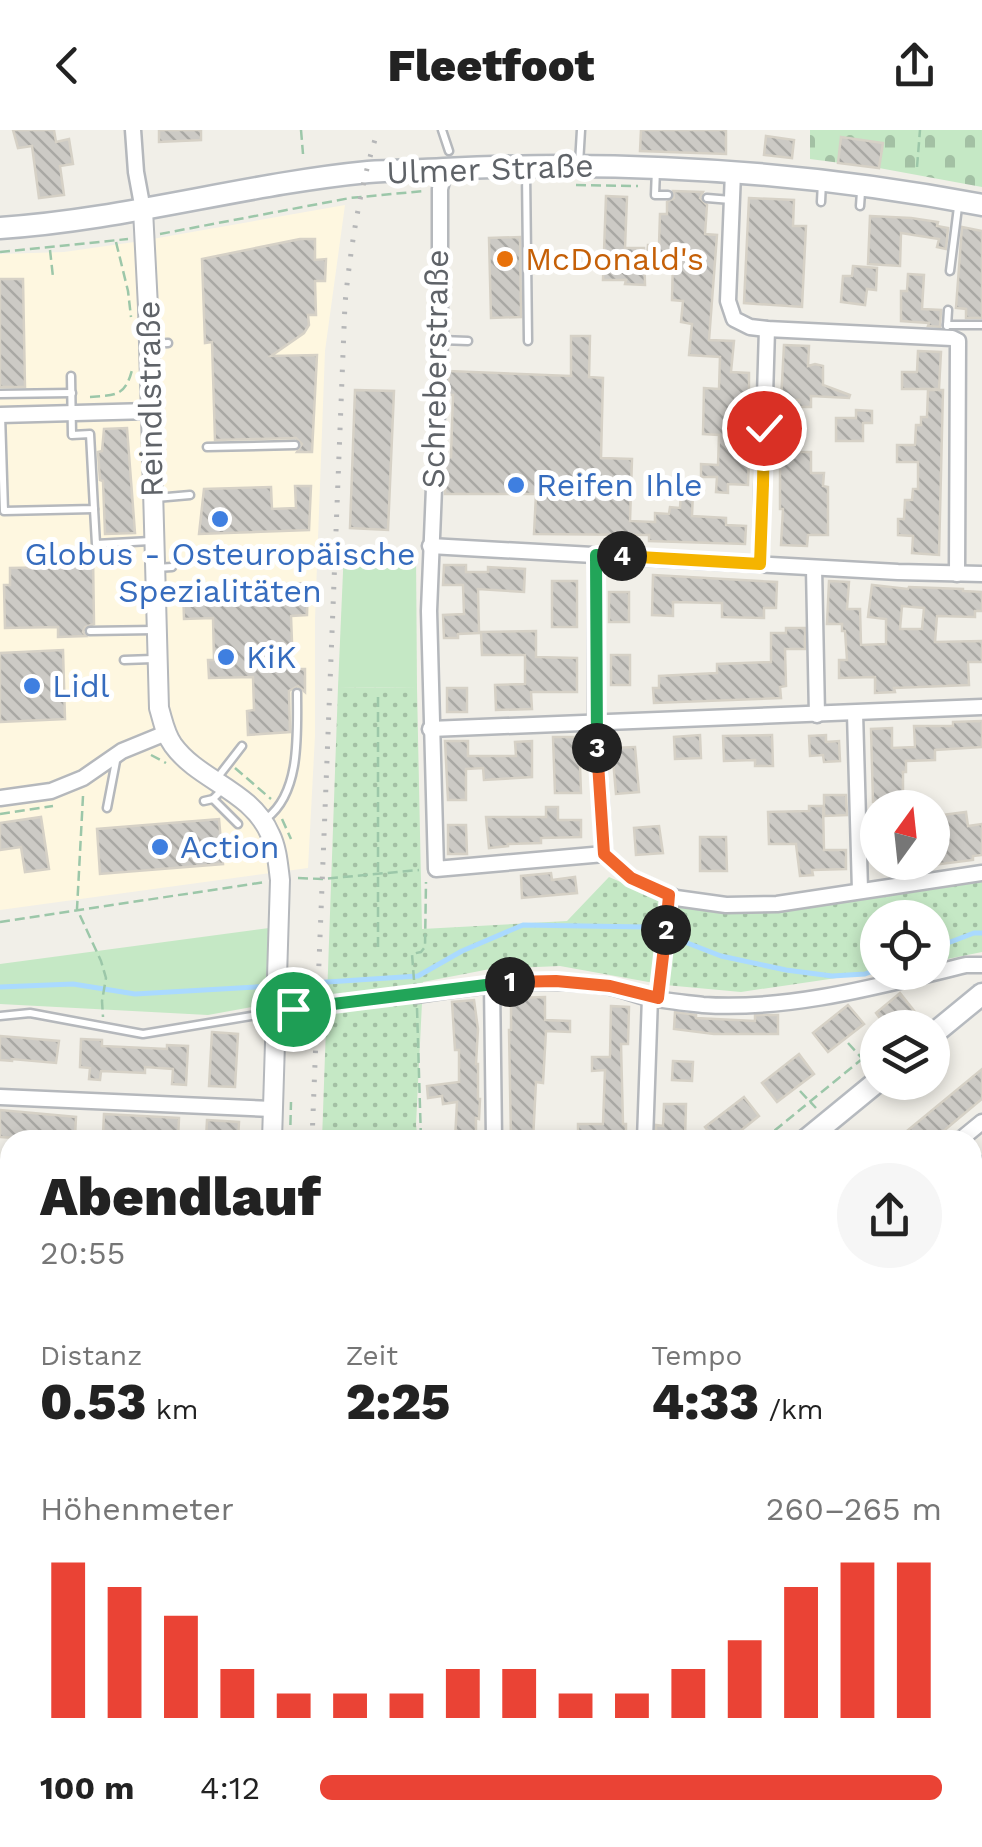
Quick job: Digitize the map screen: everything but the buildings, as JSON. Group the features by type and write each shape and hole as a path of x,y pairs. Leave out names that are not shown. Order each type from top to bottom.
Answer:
{"main road":[{"name":"Ulmer Straße","path":"0,228 48,225 366,172 526,166 733,172 822,192 959,200 982,205"},
{"path":"950,1020 982,994"},
{"path":"818,1130 860,1091"}],"street":[{"path":"133,130 143,210"},
{"name":"Schreberstraße","path":"436,869 430,729 430,546 445,170"},
{"path":"733,172 728,307 734,319 767,329 814,326 947,332 958,342 957,574"},
{"name":"Reindlstraße","path":"143,210 150,410 159,449 152,498 154,541 163,568 156,660 159,708 166,733"},
{"path":"760,564 767,329"},
{"path":"1,415 72,401 150,410"},
{"path":"430,546 982,574"},
{"path":"596,555 596,724 604,854 631,878 676,898 726,906 777,904 982,874"},
{"path":"814,568 817,715"},
{"path":"430,729 982,707"},
{"path":"855,713 860,890"},
{"path":"0,798 51,791 84,778 117,755 166,733 214,791 252,806 271,834 288,879 276,968 272,1130"},
{"path":"436,869 604,854"},
{"path":"416,991 556,981 610,986 654,998 704,1005 759,1004 857,991 966,965 982,965"},
{"path":"492,983 494,1130"},
{"path":"646,1130 654,998"},
{"path":"0,1096 272,1109"}],"lane":[{"path":"442,130 445,170"},
{"path":"579,165 582,130"},
{"path":"526,166 528,341"},
{"path":"656,167 654,195 668,196"},
{"path":"707,198 732,200"},
{"path":"950,271 959,200"},
{"path":"948,310 947,332 982,325"},
{"path":"440,340 468,340"},
{"path":"148,344 168,343"},
{"path":"72,376 72,435 90,434 96,544 154,541"},
{"path":"0,394 72,401"},
{"path":"1,415 4,511 94,509"},
{"path":"208,448 295,444"},
{"path":"152,498 190,495"},
{"path":"90,630 156,630"},
{"path":"124,660 156,660"},
{"path":"263,821 285,798 296,749 297,693"},
{"path":"238,824 214,791 242,746"},
{"path":"107,808 117,755"},
{"path":"0,1016 30,1013 142,1034 276,1006"}],"path":[{"path":"301,130 303,154"},
{"path":"917,167 920,130"},
{"path":"0,252 146,236 350,198 445,170"},
{"path":"116,240 128,290 131,324"},
{"path":"50,248 53,277"},
{"path":"72,401 122,392 130,381 149,371"},
{"path":"378,697 378,947"},
{"path":"84,778 77,909 102,961 106,978 102,1001"},
{"path":"0,922 288,879 436,869"},
{"path":"421,1130 412,954 425,947 425,884 436,869"},
{"path":"654,998 669,895"},
{"path":"276,1006 416,991"},
{"path":"848,1043 860,1057"},
{"path":"775,1130 860,1061"},
{"path":"800,1091 828,1122"}],"shaded area":[{"path":"345,205 325,351 308,868 0,910 0,254 64,252"}],"green space":[{"path":"810,130 982,130 982,187 810,159"},
{"path":"344,549 416,553 417,688 338,687"},
{"path":"338,687 417,688 422,929 567,921 609,877 681,908 743,914 982,882 982,952 950,959 950,900 860,900 860,974 741,992 665,985 560,966 490,969 423,982 417,1130 322,1130"},
{"path":"269,928 269,1004 208,1015 0,1004 0,964"}],"waterway":[{"path":"282,985 418,976 462,951 523,925 646,927 721,956 786,970 832,976 860,974"},
{"path":"950,942 982,933"},
{"path":"0,987 73,984 135,994 271,986"}],"railway":[{"path":"312,1130 345,303 357,216 378,130"}],"place":[{"name":"McDonald's","path":"505,259"},
{"name":"Reifen Ihle","path":"516,485"},
{"name":"Globus - Osteuropäische Spezialitäten","path":"220,519"},
{"name":"KiK","path":"226,657"},
{"name":"Lidl","path":"32,686"},
{"name":"Action","path":"160,847"}],"route":[{"path":"293,1009 492,983 556,981 610,986 658,998 669,895 631,878 604,854 600,827 596,555 760,564 764,428"}]}
